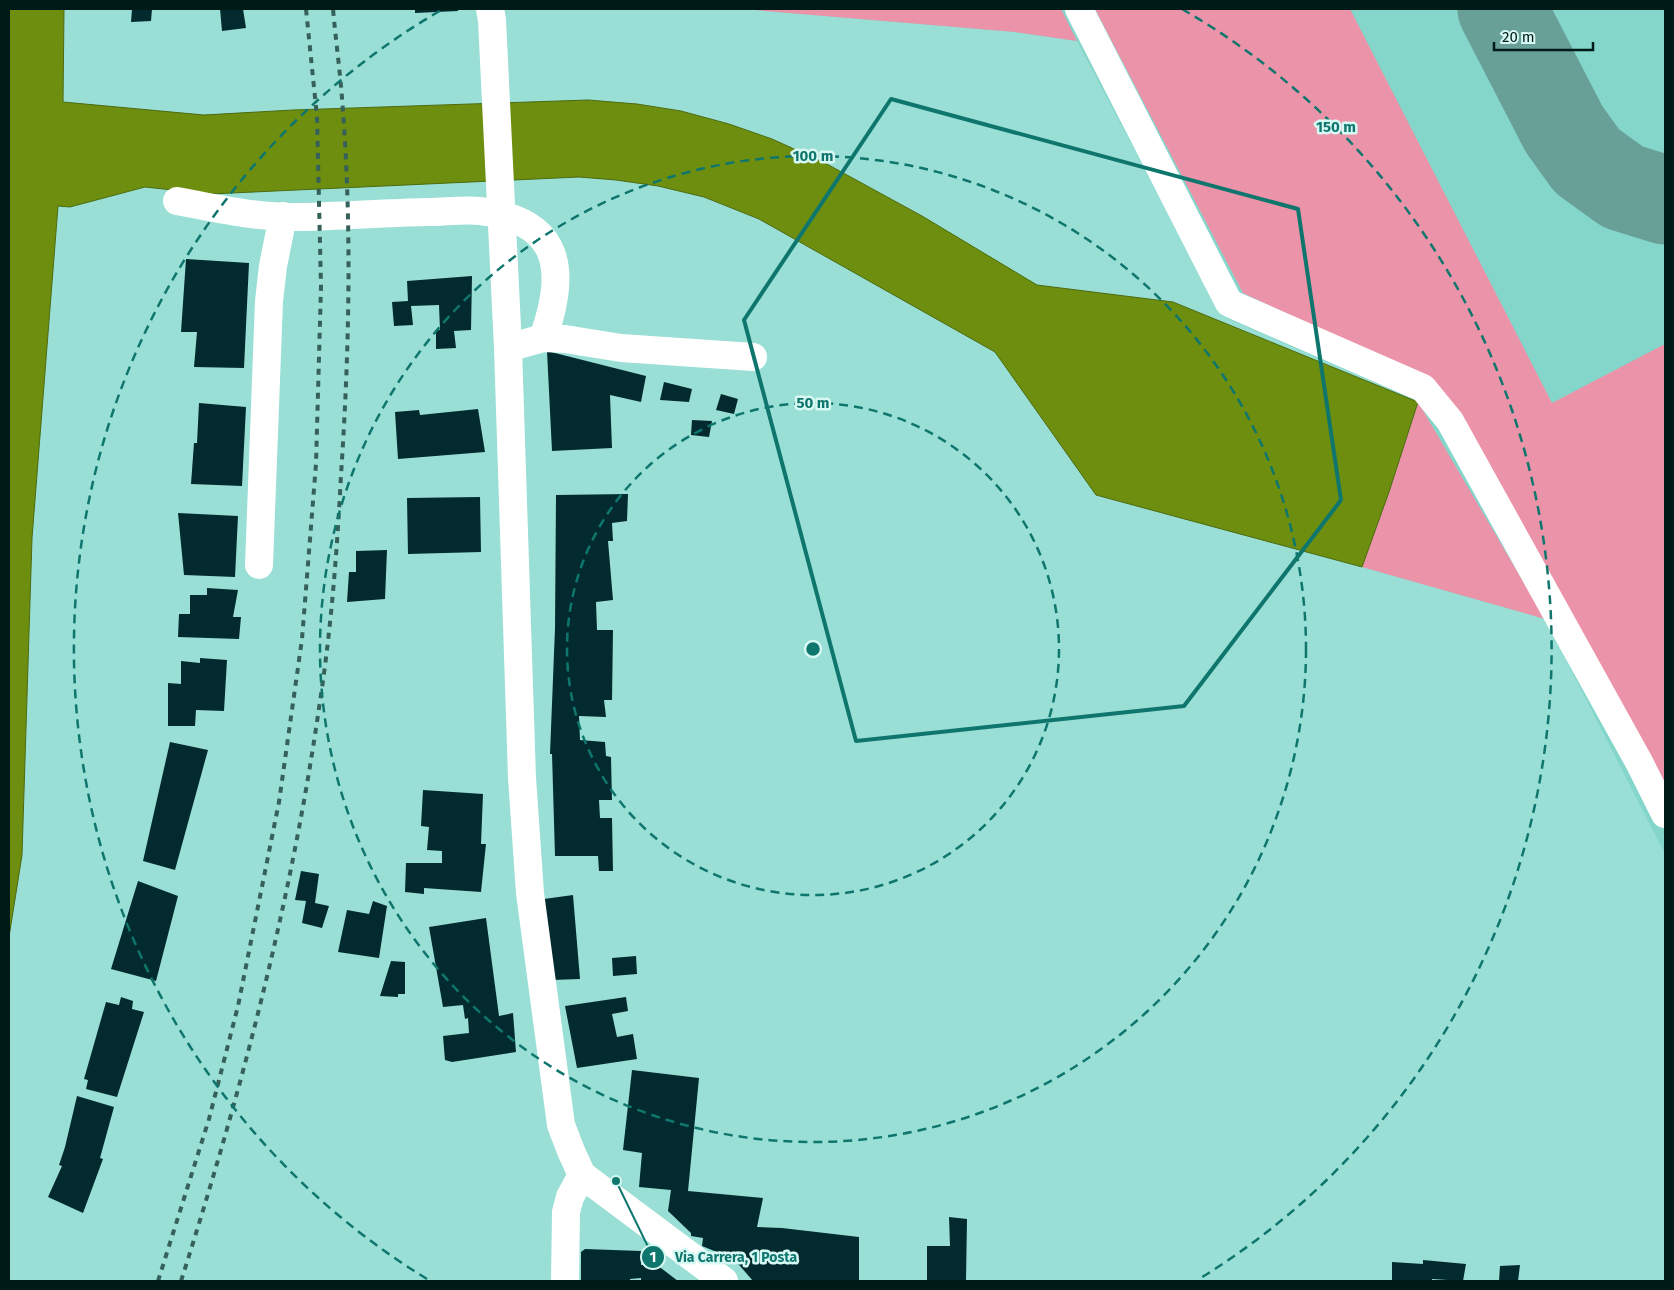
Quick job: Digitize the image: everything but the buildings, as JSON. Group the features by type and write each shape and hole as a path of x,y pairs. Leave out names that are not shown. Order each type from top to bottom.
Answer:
{"street":[{"path":"1079,9 1230,303 1423,388 1450,421 1665,814"},
{"path":"491,15 508,348 522,778 530,893 562,1125 570,1151 582,1175 724,1281"},
{"path":"177,201 232,211 300,217 479,211 513,218 541,236 549,246 554,258 556,292 552,312 543,338"},
{"path":"259,565 269,301 273,266 283,216"},
{"path":"508,348 543,338 565,339 621,348 753,357"},
{"path":"565,1281 566,1212 570,1197 582,1175"}],"highlighted area":[{"path":"891,99 1298,209 1341,500 1184,706 856,741 744,320"}],"shaded area":[{"path":"9,9 64,9 63,102 204,115 293,110 588,100 637,104 681,111 729,124 772,139 825,163 922,216 1037,285 1173,302 1418,402 1362,567 1096,495 995,352 759,219 704,197 658,186 579,177 210,194 145,187 70,207 58,206 32,538 22,855 9,937"},
{"path":"742,9 1665,9 1665,854 1545,619 1362,567 1418,402 1222,316 1077,41 1015,32"},
{"path":"742,9 1061,9 1077,41 1015,32"},
{"path":"1095,9 1350,9 1552,403 1665,344 1665,802 1432,382 1243,293"},
{"path":"1418,402 1545,619 1362,567"}],"taxiway":[{"path":"1502,9 1564,129 1587,161 1623,187 1665,200"}],"railway":[{"path":"158,1281 209,1119 238,1006 279,802 302,639 316,464 321,286 317,117 306,9"},
{"path":"181,1281 244,1068 279,925 307,781 327,650 339,504 346,385 348,294 346,157 333,9"}],"place":[{"name":"Via Carrera, 1 Posta","path":"616,1181"}]}
